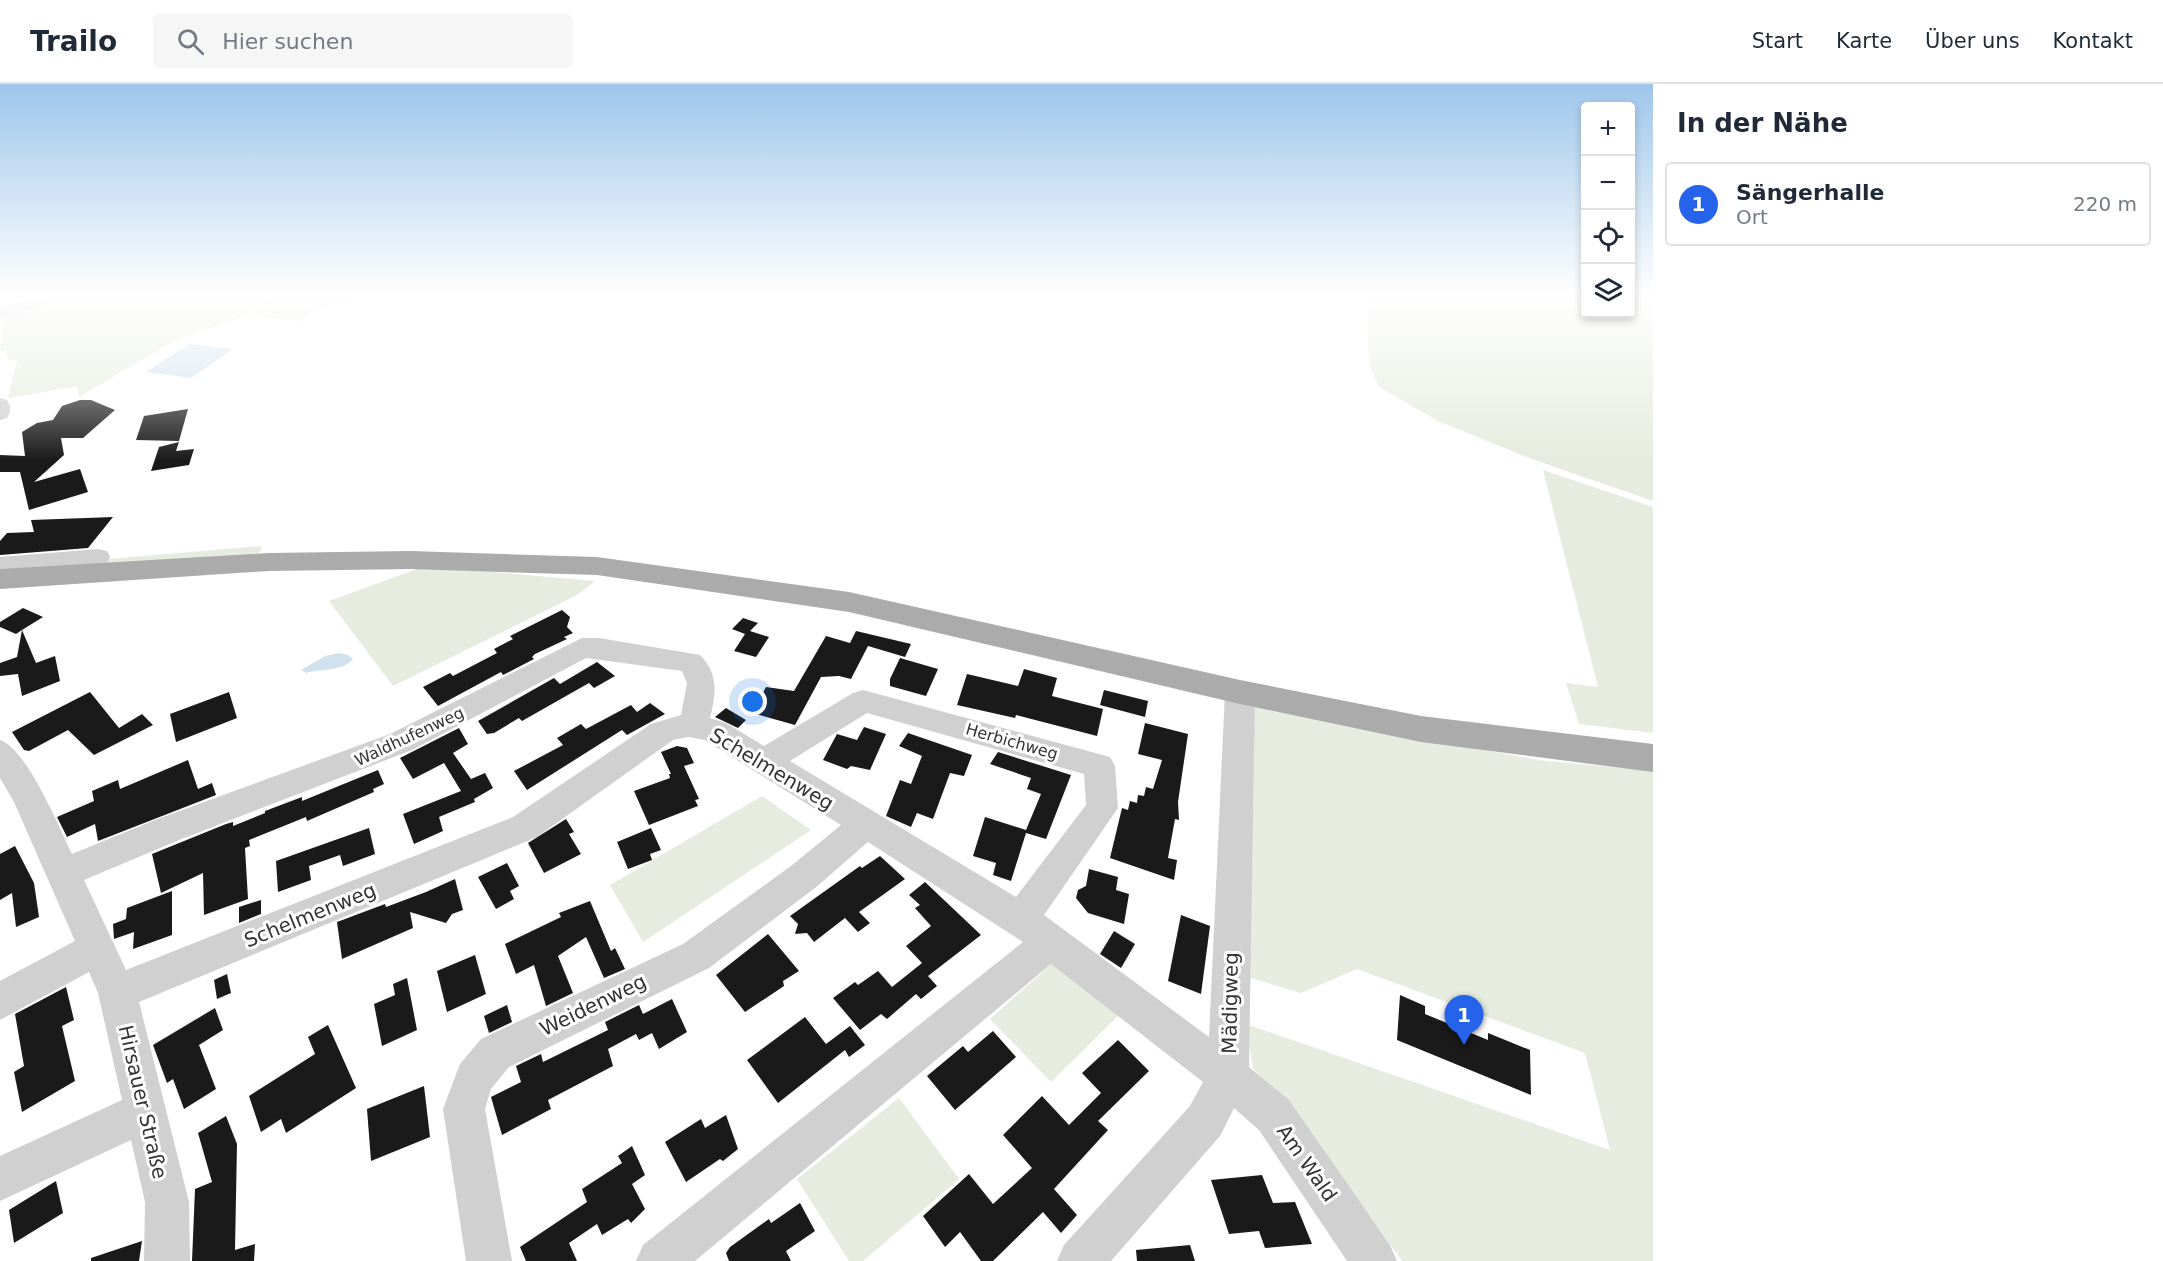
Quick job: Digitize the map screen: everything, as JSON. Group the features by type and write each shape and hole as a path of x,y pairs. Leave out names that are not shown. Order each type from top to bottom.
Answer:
{"main road":[{"path":"0,579 269,562 411,560 597,566 849,602 1240,692 1421,729 1653,758"}],"street":[{"path":"0,404 0,414"},
{"path":"0,565 98,557"},
{"name":"Waldhufenweg","path":"64,873 167,830 401,742 582,648 599,648 690,662 699,669 702,677 694,725"},
{"name":"Mädigweg","path":"1080,1261 1205,1121 1228,1076 1240,692"},
{"name":"Herbichweg","path":"765,761 863,701 1099,766 1102,808 1036,930"},
{"name":"Schelmenweg","path":"117,992 525,827 662,732 679,725 694,725 715,731 1036,930 1228,1076"},
{"name":"Hirsauer Straße","path":"0,752 28,796 117,992 167,1202 167,1261"},
{"name":"Weidenweg","path":"489,1261 464,1109 474,1078 495,1053 696,956 803,877 865,825"},
{"path":"659,1261 1036,930"},
{"path":"0,1001 98,948"},
{"name":"Am Wald","path":"1228,1076 1274,1115 1374,1261"},
{"path":"0,1179 146,1111"}],"shaded area":[{"path":"6,351 157,351 79,397 78,386 8,398 17,360 8,360"},
{"path":"1369,351 1653,351 1653,501 1529,458 1438,421 1379,387 1369,364"},
{"path":"1543,470 1653,507 1653,733 1579,724 1566,683 1598,687"},
{"path":"262,546 258,556 0,574 0,568"},
{"path":"425,566 595,581 577,595 393,686 329,601"},
{"path":"1252,706 1538,760 1653,771 1653,1261 1402,1261 1319,1145 1253,1068 1246,1024 1610,1150 1585,1053 1357,969 1301,993 1241,975"},
{"path":"762,796 811,830 643,942 610,885"},
{"path":"1058,958 1119,1015 1051,1082 990,1019"},
{"path":"899,1098 959,1179 863,1261 849,1261 797,1179"}],"water":[{"path":"178,351 230,351 191,378 146,372"},
{"path":"339,653 353,659 338,668 306,673 301,670 325,656"}],"building":[{"path":"80,400 91,400 115,410 83,438 61,438 64,455 34,482 80,469 88,492 29,510 20,472 0,472 0,455 25,456 22,432 37,423 53,420 62,406"},
{"path":"188,409 179,441 136,440 144,416"},
{"path":"179,442 176,451 194,449 189,465 151,471 159,447"},
{"path":"113,517 88,548 0,555 0,541 7,533 34,532 31,520"},
{"path":"23,608 43,617 16,634 0,627 0,622"},
{"path":"562,610 570,617 567,627 573,633 564,637 567,639 535,654 532,657 534,659 503,675 501,672 438,706 423,687 450,673 453,676 497,653 494,649 513,639 510,636"},
{"path":"743,618 758,623 750,631 769,637 756,657 734,651 745,634 732,629"},
{"path":"22,630 36,663 55,656 60,681 22,696 18,674 0,676 0,663 17,657"},
{"path":"856,631 911,644 905,657 868,646 851,679 839,676 821,677 795,725 752,713 766,687 794,691 826,636 850,643"},
{"path":"900,658 938,669 926,696 890,686 890,679"},
{"path":"597,662 615,676 594,688 589,683 522,721 519,718 494,733 487,734 478,721 554,678 560,684"},
{"path":"1024,669 1057,678 1052,696 1103,709 1097,736 1016,715 1015,718 957,705 967,674 1018,686"},
{"path":"1104,690 1148,701 1145,717 1100,705"},
{"path":"90,692 119,728 142,714 153,725 94,755 68,730 29,751 24,750 12,732"},
{"path":"229,692 237,718 176,742 170,714"},
{"path":"650,703 665,714 627,735 622,730 527,790 514,771 563,745 557,738 581,724 586,729 631,705 637,712"},
{"path":"726,708 746,720 738,728 715,717"},
{"path":"1145,723 1188,734 1178,802 1179,820 1175,819 1168,858 1177,860 1174,880 1110,858 1122,808 1128,810 1130,801 1137,803 1138,795 1144,796 1146,787 1153,789 1162,760 1138,754"},
{"path":"864,727 886,734 870,770 851,766 847,769 823,760 837,734 857,740"},
{"path":"459,728 468,744 453,753 471,779 485,773 493,788 474,799 475,802 439,817 443,831 414,844 403,814 461,791 444,763 413,779 400,758"},
{"path":"908,733 972,755 964,776 950,773 933,819 917,813 911,827 886,816 900,780 911,784 922,756 899,746"},
{"path":"677,746 687,748 694,763 684,766 699,799 695,800 698,806 649,825 634,791 670,778 669,774 671,774 661,752"},
{"path":"998,752 1071,775 1046,839 1026,833 1011,881 993,875 996,863 973,856 985,817 1026,830 1041,794 1027,789 1031,778 990,764"},
{"path":"188,760 198,789 212,783 216,795 98,841 95,824 67,837 57,817 94,801 92,791 118,780 120,789"},
{"path":"378,770 384,784 373,789 374,792 307,821 306,817 249,840 250,846 245,848 248,899 204,915 203,873 161,893 152,854 226,824 233,822 233,826 302,797 302,801"},
{"path":"566,819 574,832 569,834 581,854 544,873 528,843"},
{"path":"369,828 375,854 343,866 340,855 309,866 311,880 278,892 276,861"},
{"path":"651,828 661,850 650,854 652,860 628,869 617,842"},
{"path":"15,846 34,883 39,917 16,927 12,893 0,900 0,854"},
{"path":"880,856 905,879 859,912 870,923 858,932 845,918 814,942 807,933 795,934 798,924 790,916 860,866 862,868"},
{"path":"507,863 519,886 510,891 514,899 496,909 478,877"},
{"path":"1089,869 1118,877 1116,890 1129,894 1124,924 1088,913 1076,898 1078,890 1086,886"},
{"path":"455,879 463,910 452,914 446,923 410,912 413,928 342,959 337,922 385,904 386,907"},
{"path":"925,882 981,935 928,976 937,986 921,999 916,994 887,1019 881,1014 860,1030 833,998 855,982 858,985 878,971 892,987 922,963 906,946 931,926 915,908 920,905 909,895"},
{"path":"172,891 172,935 133,949 134,932 114,939 113,924 126,919 127,908"},
{"path":"261,900 261,914 239,923 239,907"},
{"path":"590,901 611,951 615,948 625,969 604,978 586,937 558,956 573,993 546,1006 534,965 516,974 505,944 561,917 559,913"},
{"path":"1181,915 1210,926 1201,994 1168,981"},
{"path":"1114,931 1135,944 1121,968 1100,954"},
{"path":"768,934 799,971 783,981 784,986 745,1012 716,975"},
{"path":"475,955 486,994 447,1012 437,971"},
{"path":"227,974 231,993 217,999 214,980"},
{"path":"407,978 417,1030 382,1046 374,1004 395,995 393,984"},
{"path":"66,987 74,1020 62,1026 75,1081 22,1112 14,1072 24,1066 15,1014"},
{"path":"1400,995 1425,1006 1425,1014 1488,1040 1488,1033 1530,1050 1531,1095 1397,1040"},
{"path":"672,999 687,1032 659,1049 652,1033 639,1040 636,1034 608,1049 613,1066 548,1100 551,1109 502,1135 491,1097 521,1082 516,1066 541,1054 543,1062 608,1030 605,1022 639,1005 643,1014"},
{"path":"507,1005 512,1022 489,1033 484,1016"},
{"path":"215,1008 223,1030 199,1045 216,1089 184,1109 173,1079 167,1083 153,1045"},
{"path":"805,1017 826,1044 850,1026 865,1045 849,1057 845,1050 778,1103 747,1060"},
{"path":"328,1025 356,1088 286,1133 281,1119 261,1132 249,1096 315,1054 308,1037"},
{"path":"993,1031 1016,1057 955,1110 927,1076 963,1046 968,1052"},
{"path":"1118,1040 1149,1071 1098,1121 1108,1130 1054,1189 1077,1215 1061,1233 1043,1212 993,1261 981,1261 960,1232 945,1247 923,1216 969,1174 993,1204 1032,1168 1003,1135 1042,1096 1069,1125 1101,1093 1082,1073"},
{"path":"424,1086 430,1137 371,1161 367,1109"},
{"path":"726,1115 738,1149 723,1161 720,1159 686,1182 665,1142 701,1119 705,1128"},
{"path":"226,1116 237,1144 235,1250 255,1244 254,1261 192,1261 195,1189 212,1182 198,1133"},
{"path":"632,1146 645,1175 632,1184 645,1209 631,1223 628,1219 602,1235 597,1224 569,1243 577,1261 526,1261 520,1247 587,1202 582,1189 622,1163 618,1156"},
{"path":"1262,1175 1273,1203 1295,1202 1312,1244 1265,1248 1259,1231 1229,1234 1211,1180"},
{"path":"56,1181 63,1213 14,1243 9,1210"},
{"path":"800,1203 815,1231 786,1251 791,1261 729,1261 726,1253 730,1247 769,1219 771,1223"},
{"path":"142,1241 139,1261 91,1261 91,1258"},
{"path":"1190,1245 1195,1261 1137,1261 1136,1250"}],"place":[{"name":"Sängerhalle","path":"1464,1045"}]}
